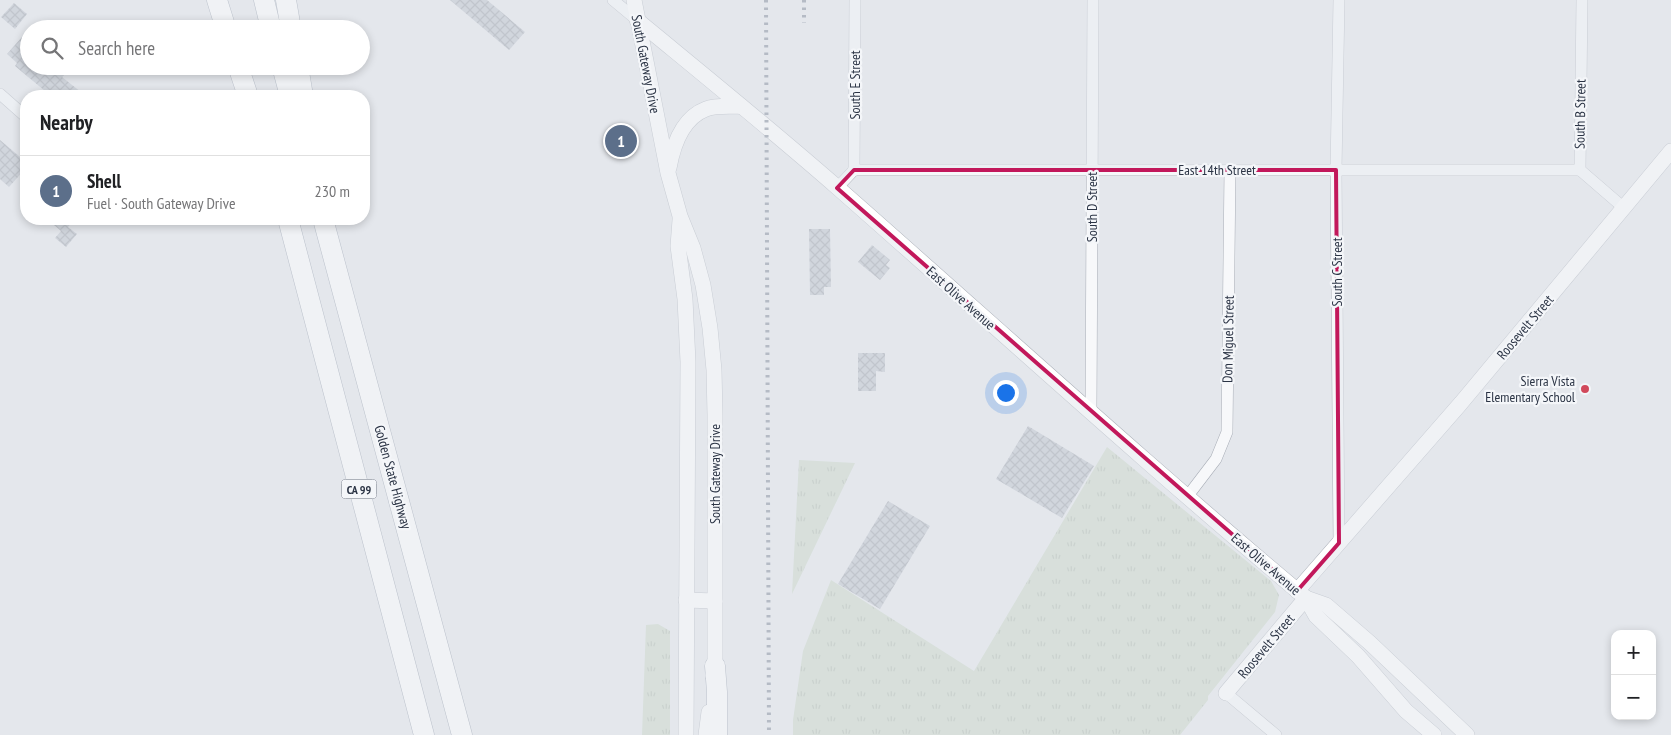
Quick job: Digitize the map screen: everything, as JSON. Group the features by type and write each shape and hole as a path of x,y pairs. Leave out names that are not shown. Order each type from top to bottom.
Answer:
{"highway":[{"path":"217,0 223,20"},
{"path":"231,0 236,20"},
{"path":"264,0 270,20"},
{"path":"286,0 289,20"},
{"path":"241,75 246,90"},
{"path":"250,75 254,90"},
{"path":"284,75 288,90"},
{"path":"300,75 302,90"},
{"name":"CA 99","path":"289,225 424,735"},
{"name":"Golden State Highway","path":"325,225 462,735"},
{"path":"715,666 717,735"}],"street":[{"name":"East Olive Avenue","path":"613,0 837,188 1091,414 1302,595 1316,616 1358,656 1406,711 1434,735"},
{"name":"South Gateway Drive","path":"634,0 668,173 680,216 693,248 703,286 710,328 714,370 715,415 715,666 706,735"},
{"name":"South E Street","path":"854,170 855,0"},
{"name":"South D Street","path":"1091,414 1093,0"},
{"name":"South C Street","path":"1339,0 1336,170 1339,543"},
{"name":"South B Street","path":"1580,170 1582,0"},
{"path":"0,94 20,112"},
{"path":"668,173 676,141 696,115 714,107 741,106"},
{"name":"Roosevelt Street","path":"1226,693 1302,595 1339,543 1461,403 1671,151"},
{"name":"East 14th Street","path":"854,170 1580,170"},
{"path":"837,188 854,170"},
{"name":"Don Miguel Street","path":"1187,497 1216,459 1228,432 1230,170"},
{"path":"1580,170 1624,208"},
{"name":"South Gateway Drive","path":"680,216 678,246 685,299 688,362 686,735"},
{"name":"East Olive Avenue","path":"1302,595 1326,605 1370,643 1468,735"},
{"path":"686,600 715,600"},
{"path":"1226,693 1276,735"}],"highlighted area":[{"path":"854,170 1336,170 1339,543 1297,591 837,188"}],"green space":[{"path":"1107,447 1271,581 1279,595 1275,612 1208,696 1208,700 1180,735 793,735 793,720 803,651 831,580 974,671"},
{"path":"799,460 855,463 792,594"},
{"path":"658,624 670,631 670,735 642,735 646,625"}],"building":[{"path":"450,0 487,0 525,32 509,50"},
{"path":"14,3 27,14 20,20 15,29 1,17"},
{"path":"20,39 20,70 15,66 17,63 7,54"},
{"path":"26,75 64,75 62,77 78,90 44,90"},
{"path":"0,140 20,157 20,175 9,187 0,179"},
{"path":"54,225 70,225 68,227 77,234 66,247 55,238 61,231"},
{"path":"809,229 830,229 831,287 824,287 824,295 810,295"},
{"path":"872,245 890,260 886,265 890,268 880,280 858,262"},
{"path":"858,353 885,353 885,372 876,371 876,391 858,391"},
{"path":"1028,426 1094,466 1062,518 996,479"},
{"path":"888,501 930,526 880,609 838,584"}],"railway":[{"path":"766,0 769,735"},
{"path":"804,0 804,23"}],"place":[{"name":"Shell","path":"621,141"},
{"name":"Sierra Vista Elementary School","path":"1585,389"}]}
